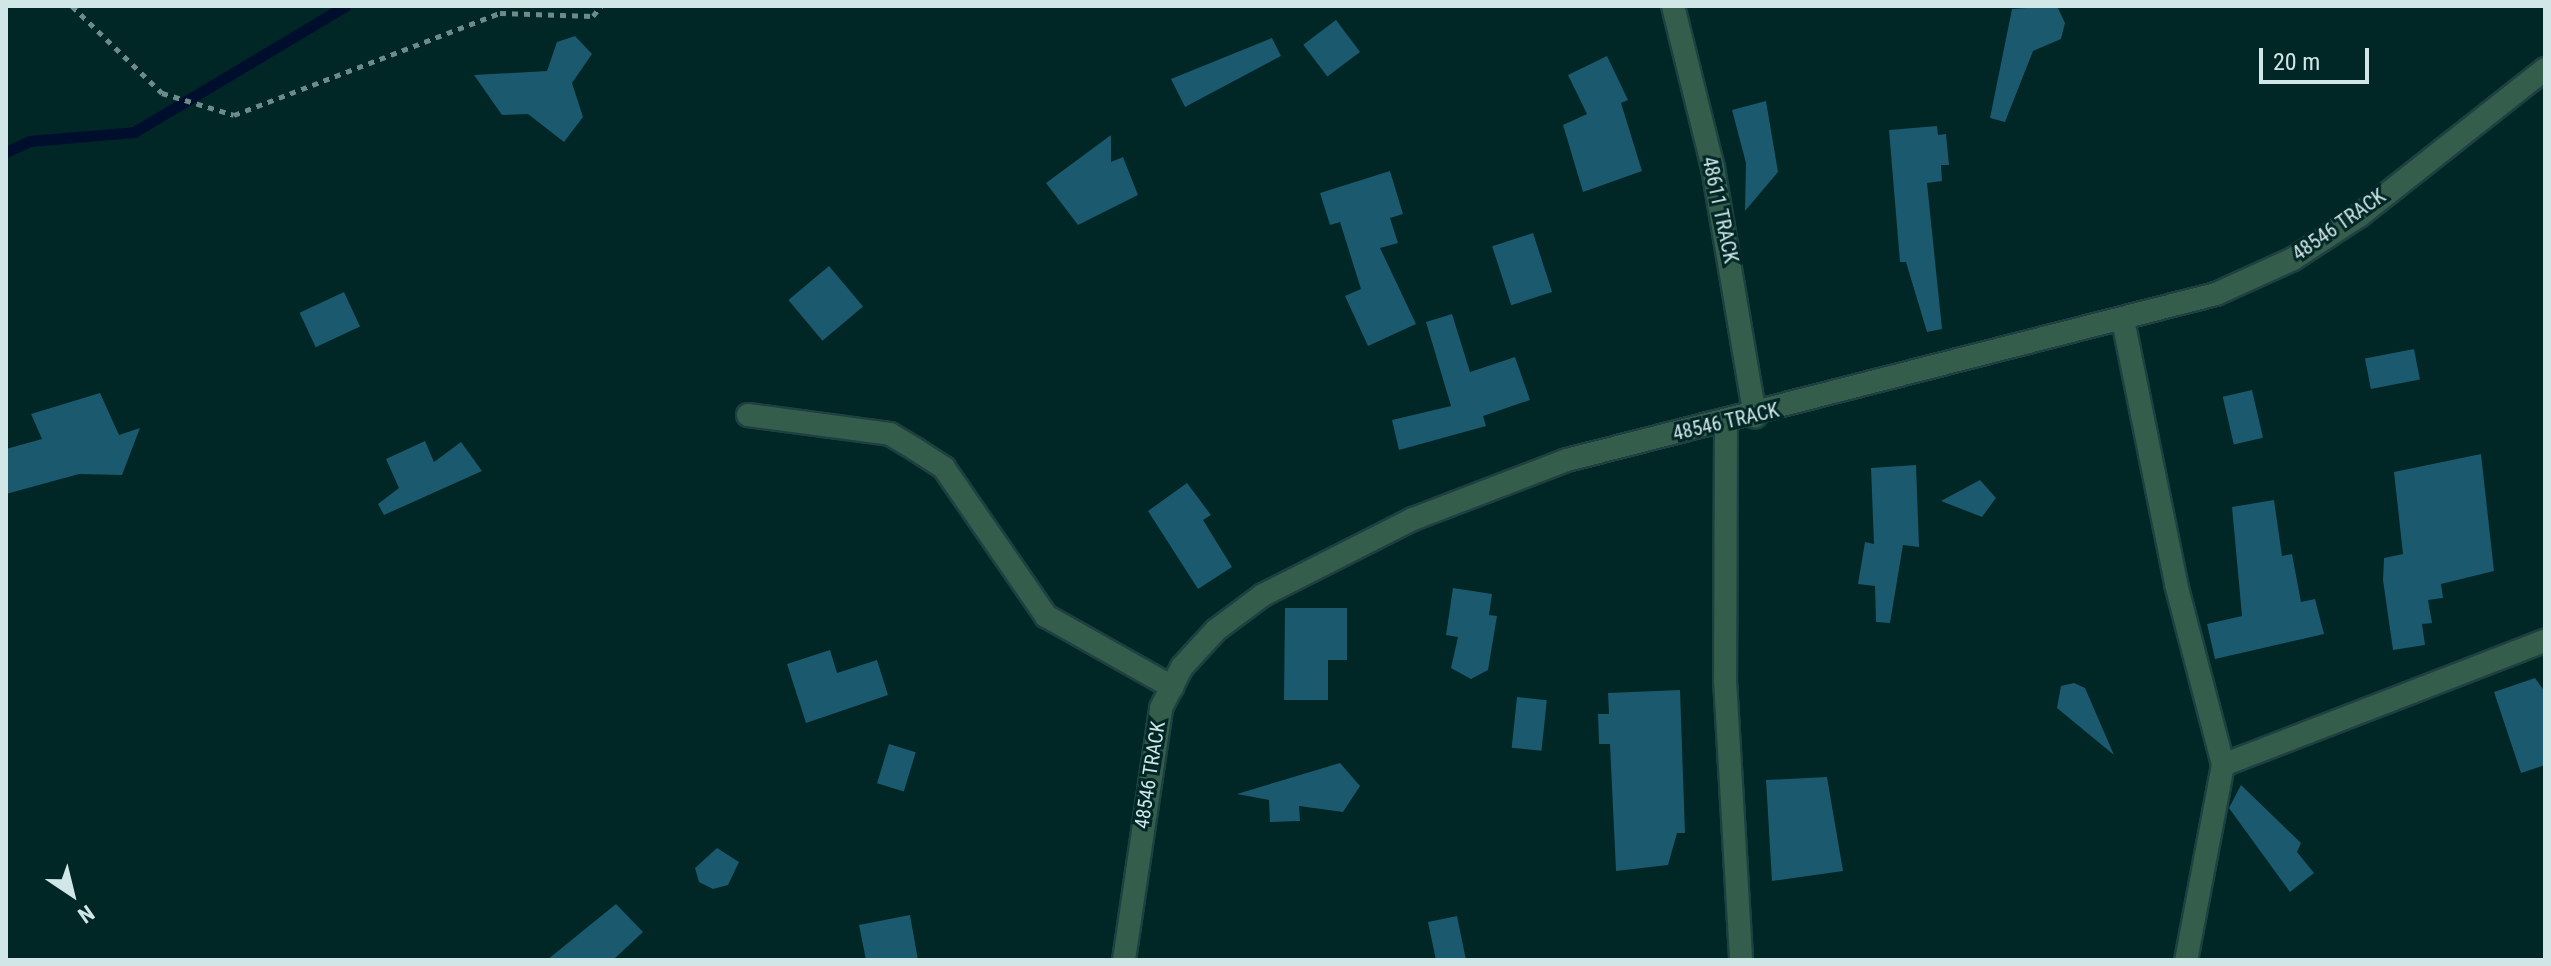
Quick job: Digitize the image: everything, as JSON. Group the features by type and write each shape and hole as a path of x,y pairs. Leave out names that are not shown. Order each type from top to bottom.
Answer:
{"street":[{"name":"48611 TRACK","path":"1673,6 1713,168 1754,376 1755,416"},
{"name":"48546 TRACK","path":"1124,960 1150,767 1172,687 1216,630 1263,595 1413,519 1567,460 1755,416 2216,294 2293,259 2545,69"},
{"path":"2123,320 2176,584 2223,765 2186,960"},
{"path":"748,415 890,434 915,449 944,468 1046,616 1172,687"},
{"path":"1726,423 1725,680 1741,960"},
{"path":"2223,765 2545,641"}],"path":[{"path":"72,6 162,93 234,115 500,13 593,16 601,6"}],"building":[{"path":"2057,6 2065,23 2061,39 2033,51 2005,122 1990,118 2012,9"},
{"path":"1336,20 1360,52 1327,77 1303,45"},
{"path":"575,36 592,54 572,83 583,117 564,142 528,114 502,115 474,75 547,71 557,42"},
{"path":"1272,38 1281,56 1185,107 1171,79"},
{"path":"1607,56 1628,100 1621,103 1642,171 1583,192 1563,125 1587,114 1568,75"},
{"path":"1766,101 1778,172 1745,211 1746,163 1732,110"},
{"path":"1937,126 1938,135 1946,134 1949,165 1941,165 1942,181 1927,183 1942,329 1927,332 1906,262 1900,262 1889,130"},
{"path":"1111,135 1111,162 1123,157 1138,195 1078,225 1046,183"},
{"path":"1390,171 1403,214 1390,218 1398,243 1380,248 1416,324 1368,346 1345,296 1361,289 1340,222 1330,225 1320,193"},
{"path":"1533,233 1552,292 1511,305 1492,246"},
{"path":"829,266 863,307 822,341 788,300"},
{"path":"344,292 360,326 316,347 300,313"},
{"path":"1452,314 1470,372 1515,357 1530,400 1483,416 1486,426 1399,450 1392,420 1451,406 1426,322"},
{"path":"2414,349 2420,379 2371,389 2365,359"},
{"path":"2252,390 2263,438 2234,444 2223,397"},
{"path":"100,393 119,435 140,428 122,475 79,474 6,494 6,449 42,439 31,414"},
{"path":"425,441 434,462 461,442 482,471 384,515 378,504 399,488 386,459"},
{"path":"2481,454 2494,571 2441,584 2443,598 2428,600 2432,623 2422,624 2425,645 2393,650 2383,580 2384,558 2403,554 2394,472"},
{"path":"1916,465 1919,547 1903,545 1890,623 1876,622 1875,586 1858,584 1865,542 1874,544 1871,468"},
{"path":"1980,480 1996,498 1982,517 1941,501"},
{"path":"1187,483 1211,515 1203,520 1232,567 1198,589 1148,511"},
{"path":"2274,500 2282,556 2292,554 2301,602 2315,599 2324,634 2215,659 2207,624 2242,616 2232,507"},
{"path":"1453,588 1492,594 1489,615 1497,616 1488,670 1471,679 1451,668 1458,637 1446,635"},
{"path":"1285,608 1347,608 1347,660 1328,660 1328,700 1284,700"},
{"path":"830,650 837,673 877,660 888,695 806,723 787,664"},
{"path":"2535,678 2545,692 2545,765 2521,773 2494,692"},
{"path":"2074,683 2085,688 2114,755 2057,708 2061,686"},
{"path":"1680,690 1685,833 1677,833 1668,865 1616,871 1610,744 1599,744 1598,714 1609,714 1608,693"},
{"path":"1517,697 1547,700 1542,751 1512,748"},
{"path":"889,744 916,752 904,791 877,783"},
{"path":"1340,763 1360,786 1343,812 1299,806 1300,821 1270,822 1269,800 1237,794"},
{"path":"1827,777 1843,871 1772,881 1766,780"},
{"path":"2241,785 2301,843 2297,852 2314,873 2290,892 2229,808"},
{"path":"717,848 739,862 728,885 713,889 699,882 695,868"},
{"path":"616,904 643,932 613,960 547,960"},
{"path":"910,915 918,960 866,960 859,925"},
{"path":"1457,916 1466,960 1436,960 1428,922"}],"waterway":[{"path":"6,152 30,141 134,132 345,6"}]}
